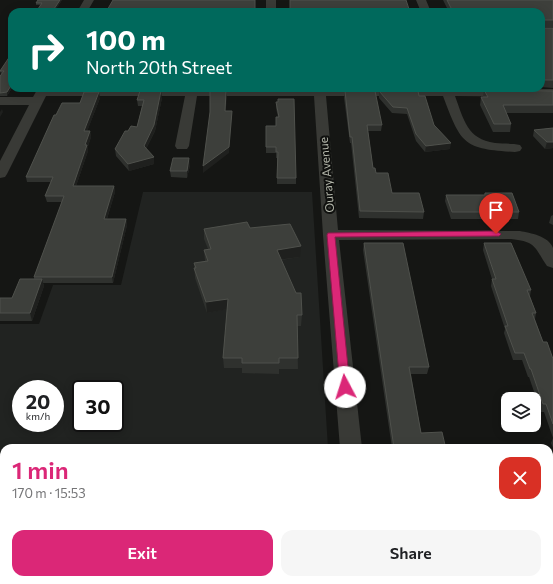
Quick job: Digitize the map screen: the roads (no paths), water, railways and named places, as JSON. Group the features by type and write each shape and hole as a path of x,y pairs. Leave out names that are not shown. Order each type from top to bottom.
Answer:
{"street":[{"path":"0,101 41,94 192,92 182,146"},
{"path":"303,92 388,92"},
{"path":"455,92 466,136 472,141 480,144 515,148"},
{"path":"504,92 553,93"},
{"name":"Ouray Avenue","path":"320,93 331,235 351,444"},
{"path":"0,174 41,94"},
{"path":"331,235 511,234 532,238 540,242 547,248 553,263"}]}
